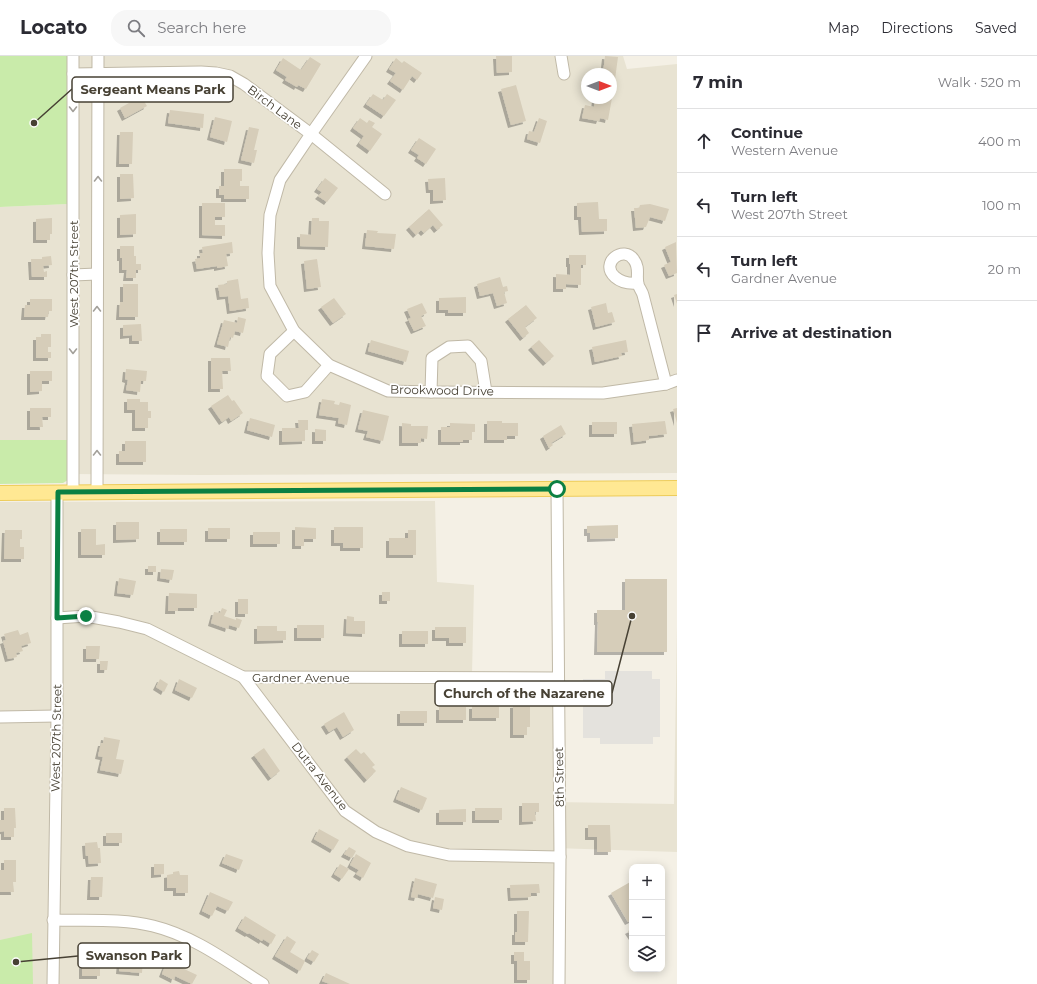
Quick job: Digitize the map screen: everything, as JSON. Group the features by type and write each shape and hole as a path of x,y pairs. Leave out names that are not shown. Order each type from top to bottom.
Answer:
{"main road":[{"path":"0,493 677,488"}],"street":[{"name":"West 207th Street","path":"73,56 73,492"},
{"name":"West 207th Street","path":"97,492 98,56"},
{"name":"Brookwood Drive","path":"366,56 280,180 270,215 268,253 270,286 294,331 329,365 388,391 603,393 666,384 677,380"},
{"path":"561,56 564,74"},
{"name":"Birch Lane","path":"73,74 201,72 230,76 244,84 311,134 386,194"},
{"path":"73,275 97,274"},
{"path":"638,283 643,295 666,384"},
{"path":"294,331 270,354 267,376 287,396 305,392 329,365"},
{"path":"431,392 432,358 449,347 468,346 481,361 486,392"},
{"name":"8th Street","path":"557,489 560,857 559,984"},
{"name":"West 207th Street","path":"53,984 57,716 58,492"},
{"name":"Gardner Avenue","path":"57,618 86,616 119,622 147,630 243,677 558,678"},
{"name":"Dutra Avenue","path":"243,677 345,811 376,832 408,846 449,855 560,857"},
{"path":"0,716 57,716"},
{"path":"53,920 135,923 164,929 180,935 210,951 263,984"}],"shaded area":[{"path":"67,56 623,56 627,69 677,64 677,473 202,475 71,474 71,440 0,440 0,207 68,204"},
{"path":"435,501 437,582 474,585 472,674 559,674 556,802 674,804 677,626 677,852 554,848 553,984 0,984 0,502"},
{"path":"605,671 652,671 652,679 660,679 660,737 653,737 653,744 600,744 600,738 583,738 583,679 605,679"}],"green space":[{"path":"0,56 67,56 68,204 0,207"},
{"path":"0,440 71,440 68,480 63,483 0,484"},
{"path":"32,933 33,984 0,984 0,940"}],"building":[{"path":"496,56 512,56 512,72 497,73"},
{"path":"605,56 618,57 617,68 604,68"},
{"path":"310,57 321,64 306,89 298,85 297,87 285,80 287,77 276,70 283,58 301,70"},
{"path":"396,58 402,63 404,61 422,73 417,80 412,76 403,90 390,81 396,73 389,69"},
{"path":"516,85 526,121 511,125 501,89"},
{"path":"373,94 383,100 387,94 396,100 384,116 366,104"},
{"path":"142,98 147,106 125,118 120,108 136,99 137,101"},
{"path":"594,104 611,104 608,120 600,118 599,121 582,118 585,105 594,107"},
{"path":"170,110 204,114 203,128 168,123"},
{"path":"215,117 232,121 227,142 210,137"},
{"path":"360,118 367,123 369,120 375,123 372,127 382,134 370,151 359,143 364,136 353,128"},
{"path":"539,118 547,121 540,143 527,139 529,131 534,132"},
{"path":"249,127 259,129 254,150 257,150 254,163 241,160"},
{"path":"120,132 133,132 132,164 119,164"},
{"path":"419,138 436,149 426,164 417,158 419,155 411,150"},
{"path":"224,169 242,169 242,181 240,181 240,186 249,186 249,199 224,199 224,195 219,195 219,186 224,186"},
{"path":"120,174 133,174 134,198 120,199"},
{"path":"325,178 338,188 327,202 318,196 322,192 317,189"},
{"path":"445,178 446,200 433,201 433,190 429,190 428,179"},
{"path":"598,202 599,219 607,219 607,231 582,232 581,217 577,217 577,203"},
{"path":"202,203 225,203 225,217 215,217 215,225 225,225 225,236 202,235"},
{"path":"650,204 669,209 665,221 650,217 646,227 636,228 634,208 639,208 640,205"},
{"path":"429,209 443,225 437,230 433,225 424,233 421,230 416,235 409,227"},
{"path":"136,214 136,234 120,235 120,215"},
{"path":"52,218 52,234 50,234 50,240 36,240 36,219"},
{"path":"312,218 319,218 319,221 329,221 328,247 300,246 300,234 311,235"},
{"path":"367,230 378,231 377,233 396,234 394,249 365,246"},
{"path":"232,242 233,253 226,254 228,266 197,269 195,259 200,258 200,253 203,253 202,247"},
{"path":"676,242 677,273 669,276 664,265 671,262 665,247"},
{"path":"120,246 134,246 136,264 141,264 141,270 136,270 136,278 126,278 127,270 122,270"},
{"path":"569,255 586,255 586,265 581,265 581,285 566,284 566,289 556,289 556,274 570,275"},
{"path":"51,256 52,265 43,266 44,272 47,271 47,277 32,277 31,259 42,259 42,257"},
{"path":"317,259 321,287 307,289 304,261"},
{"path":"500,277 503,287 507,286 508,291 504,292 507,303 497,306 493,293 480,296 477,284"},
{"path":"238,279 241,299 248,298 249,308 230,311 228,296 220,297 218,285 227,284 227,281"},
{"path":"123,284 138,284 138,317 119,317 120,302 123,302"},
{"path":"677,294 677,304 674,295"},
{"path":"466,297 466,313 448,313 448,310 439,310 439,298"},
{"path":"334,298 346,314 333,323 321,307"},
{"path":"30,299 52,299 52,311 49,311 48,317 24,317 25,305 30,305"},
{"path":"422,303 427,313 421,316 426,326 414,331 408,319 411,318 407,309"},
{"path":"606,303 608,313 612,312 615,322 596,327 591,307"},
{"path":"526,305 537,318 525,327 529,333 523,338 508,319"},
{"path":"238,317 246,319 243,333 235,331 233,338 230,337 228,347 217,344 224,320 237,323"},
{"path":"141,324 142,341 132,341 132,335 123,336 123,325"},
{"path":"41,334 51,334 51,347 48,347 48,352 51,352 51,358 36,358 36,337 41,337"},
{"path":"371,340 409,351 406,362 368,351"},
{"path":"539,340 554,356 546,363 531,347"},
{"path":"626,340 628,352 621,353 622,356 595,362 592,347"},
{"path":"211,358 230,358 231,371 222,371 223,389 211,389"},
{"path":"126,369 147,371 146,381 141,381 140,392 126,390 128,380 125,379"},
{"path":"30,371 52,371 52,381 42,381 42,391 30,392"},
{"path":"228,395 232,401 234,400 243,413 231,421 229,417 222,422 211,406"},
{"path":"127,399 140,399 140,402 148,402 148,411 151,411 151,418 148,418 148,428 135,428 135,410 127,410"},
{"path":"322,399 335,401 334,404 339,405 340,402 351,405 347,425 338,423 339,418 319,415"},
{"path":"30,408 51,408 51,417 42,417 43,427 30,427"},
{"path":"677,408 677,423 673,409"},
{"path":"363,410 389,416 383,441 366,437 368,431 358,429"},
{"path":"250,418 275,425 272,437 247,430"},
{"path":"298,420 308,420 308,430 305,430 305,441 282,442 282,428 299,428"},
{"path":"487,421 518,423 518,436 507,436 507,440 487,440"},
{"path":"665,421 667,434 649,436 649,440 634,442 632,424"},
{"path":"592,422 617,422 617,434 592,434"},
{"path":"402,423 411,424 411,426 428,426 427,439 421,438 421,443 402,443"},
{"path":"450,423 475,424 475,432 472,432 472,440 463,440 463,442 441,442 441,427 450,427"},
{"path":"561,425 566,434 551,443 553,445 549,448 543,436"},
{"path":"315,429 326,430 326,441 315,441"},
{"path":"125,441 146,441 146,462 119,462 119,451 125,451"},
{"path":"116,522 139,522 139,539 116,540"},
{"path":"618,525 618,538 590,539 590,533 587,533 587,526"},
{"path":"295,527 316,528 316,539 304,539 304,546 295,546"},
{"path":"334,527 363,527 363,548 343,548 343,543 334,543"},
{"path":"208,528 230,528 230,539 208,539"},
{"path":"81,529 96,529 96,545 105,544 105,555 81,555"},
{"path":"160,529 187,529 187,542 160,542"},
{"path":"5,530 22,530 20,547 24,547 24,559 4,559"},
{"path":"408,530 416,530 416,555 389,555 389,538 408,538"},
{"path":"253,532 280,532 280,544 253,544"},
{"path":"148,566 156,566 156,572 148,572"},
{"path":"161,569 174,570 172,580 160,578"},
{"path":"119,578 136,581 133,595 117,593"},
{"path":"625,579 667,579 667,652 597,652 597,610 625,610"},
{"path":"382,592 390,592 390,601 382,601"},
{"path":"169,593 197,594 197,608 178,608 178,611 168,611"},
{"path":"238,599 248,599 248,614 238,614"},
{"path":"222,608 227,610 224,616 236,620 236,618 242,620 239,628 229,625 228,629 211,623 214,612 220,613"},
{"path":"347,616 354,617 354,621 365,621 365,634 346,633"},
{"path":"297,625 324,625 324,638 297,638"},
{"path":"257,626 277,626 277,631 286,631 286,640 257,641"},
{"path":"435,627 466,627 466,643 449,643 449,638 435,638"},
{"path":"18,630 20,635 28,632 31,643 21,646 23,651 16,653 17,657 8,659 3,641 6,640 4,634"},
{"path":"402,631 428,631 428,644 402,644"},
{"path":"86,646 100,646 99,659 86,659"},
{"path":"100,661 108,661 107,670 100,670"},
{"path":"160,679 168,684 164,692 156,687"},
{"path":"179,679 197,688 192,698 175,690"},
{"path":"530,704 530,727 527,727 527,735 513,735 513,705"},
{"path":"499,705 499,718 472,718 472,706"},
{"path":"439,707 466,707 466,720 439,720"},
{"path":"400,711 427,711 427,723 400,723"},
{"path":"344,712 354,730 343,737 337,727 329,732 324,724"},
{"path":"104,737 120,740 116,759 124,760 121,774 100,770 103,757 98,756"},
{"path":"264,748 280,771 271,778 254,755"},
{"path":"356,749 361,754 364,752 375,765 372,767 376,771 367,780 347,757"},
{"path":"401,787 427,798 422,810 396,799"},
{"path":"522,803 539,803 539,812 535,812 536,821 522,822"},
{"path":"4,808 15,808 16,828 14,828 14,837 4,837 4,831 0,832 0,820 4,820"},
{"path":"475,808 502,808 502,820 475,820"},
{"path":"466,809 466,822 439,822 439,810"},
{"path":"588,825 610,825 611,852 597,852 597,837 588,837"},
{"path":"319,829 339,840 333,850 314,839"},
{"path":"106,833 122,833 122,843 106,843"},
{"path":"97,842 98,848 100,848 101,863 89,864 88,856 86,856 85,843"},
{"path":"349,847 356,851 352,858 344,854"},
{"path":"226,854 243,860 239,870 222,863"},
{"path":"356,854 371,863 363,878 356,874 359,870 350,865"},
{"path":"4,860 16,860 16,882 13,882 14,892 0,892 0,870 4,870"},
{"path":"154,864 164,864 164,874 154,875"},
{"path":"340,864 349,869 342,879 334,874"},
{"path":"179,871 180,875 188,875 188,893 176,893 176,888 167,888 167,875"},
{"path":"91,877 103,877 102,897 90,897"},
{"path":"415,878 437,884 433,898 418,894 417,898 411,897"},
{"path":"629,883 629,922 628,922 611,893"},
{"path":"539,884 540,893 531,893 531,897 511,898 510,885"},
{"path":"210,892 233,902 228,911 217,906 212,916 202,911"},
{"path":"435,897 444,899 442,910 433,908"},
{"path":"517,911 529,911 528,942 515,942 515,932 517,932"},
{"path":"245,916 276,935 271,944 263,939 262,941 238,928"},
{"path":"287,936 296,942 290,952 305,961 300,971 275,956"},
{"path":"116,947 128,948 127,957 143,959 142,973 119,971 120,961 115,960"},
{"path":"82,948 95,948 95,969 100,969 100,976 82,976"},
{"path":"312,950 319,954 314,962 307,958"},
{"path":"514,952 524,952 524,961 530,961 530,980 517,980 517,961 514,961"},
{"path":"167,961 197,975 192,984 175,976 174,980 162,974"},
{"path":"326,973 350,984 330,984 322,981"}],"place":[{"name":"Sergeant Means Park","path":"34,123"},
{"name":"Church of the Nazarene","path":"632,616"},
{"name":"Swanson Park","path":"16,962"}],"route":[{"path":"86,616 57,618 58,492 557,489"}]}
